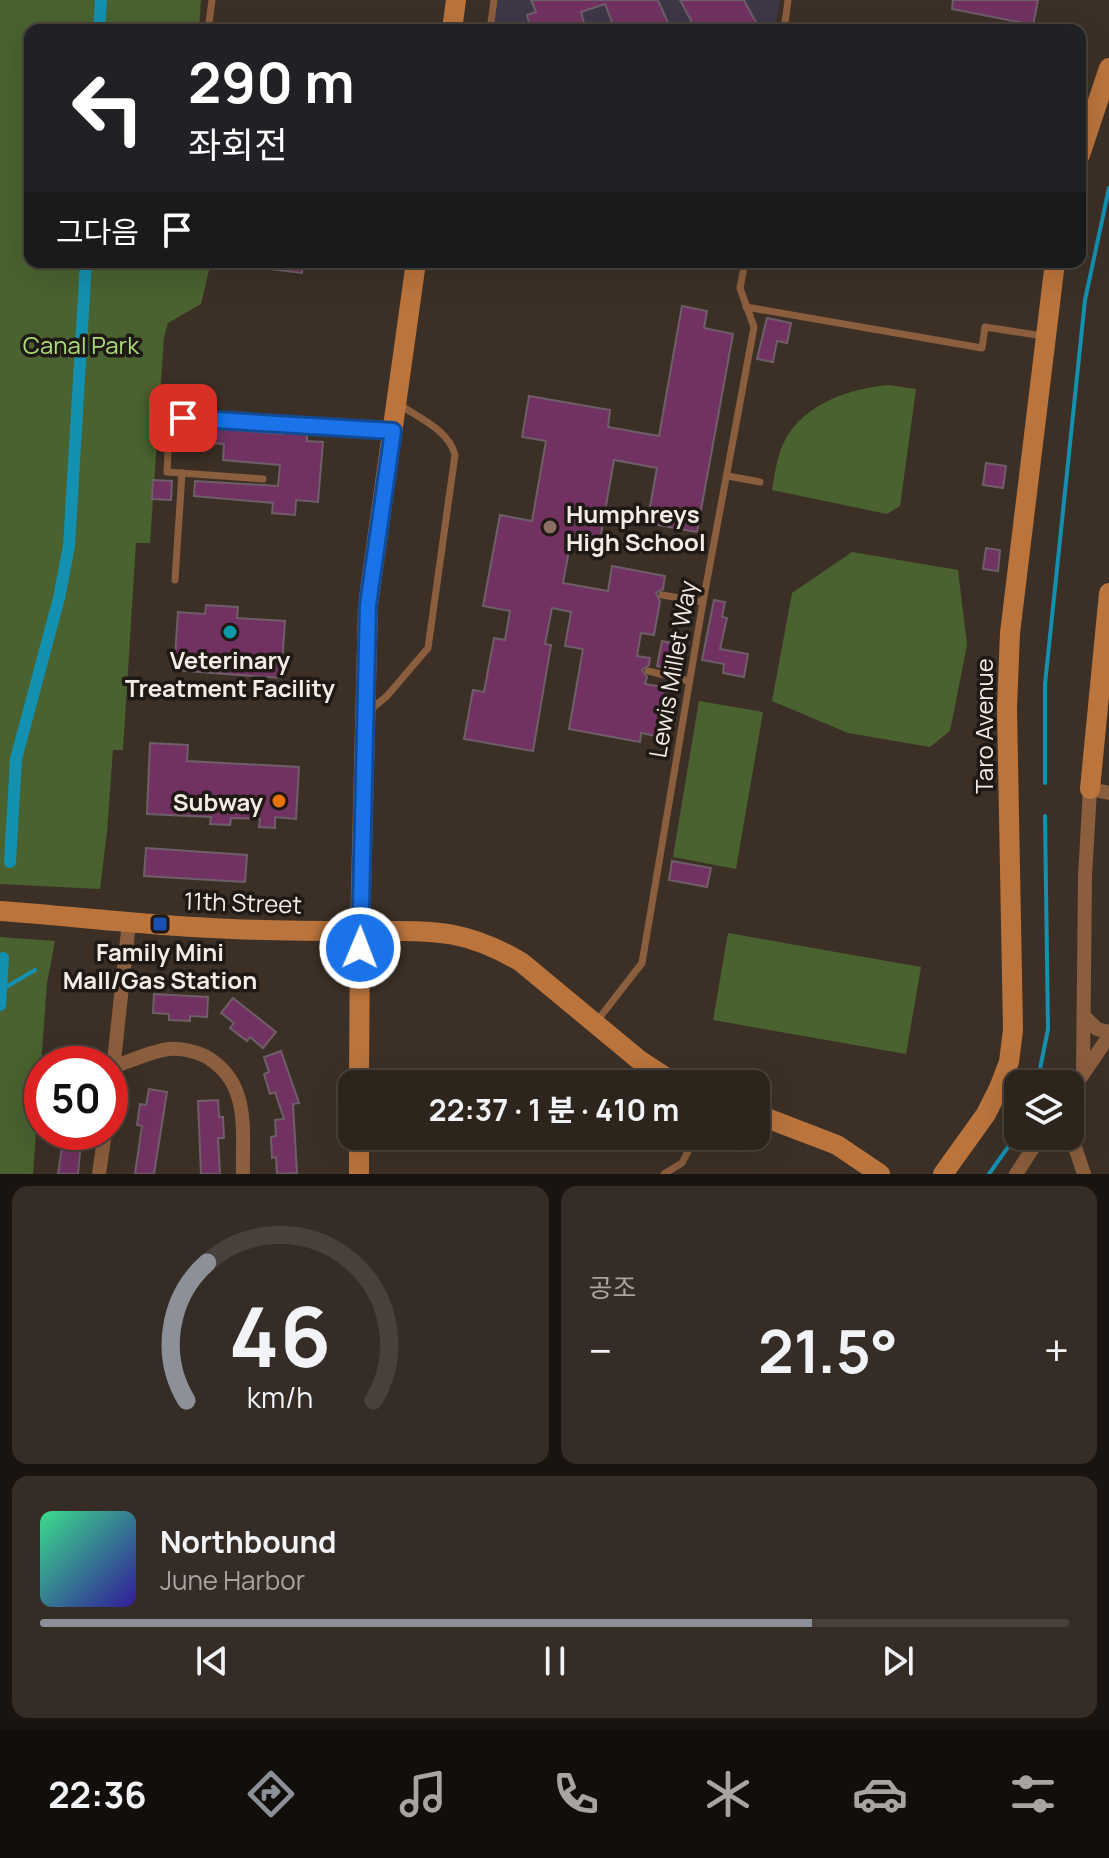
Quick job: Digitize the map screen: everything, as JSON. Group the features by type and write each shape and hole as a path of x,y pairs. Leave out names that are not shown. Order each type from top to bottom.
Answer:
{"street":[{"path":"453,24 456,0"},
{"path":"1086,137 1109,68"},
{"path":"359,1070 368,605 415,268"},
{"name":"Taro Avenue","path":"943,1174 986,1114 1009,1062 1013,1030 1007,708 1009,648 1054,268"},
{"path":"1083,1070 1085,876 1100,791 1109,593"},
{"name":"11th Street","path":"0,911 212,928 417,929 471,938 521,962 655,1070"},
{"path":"117,1046 129,922"},
{"path":"1084,1016 1097,1029 1109,1034 1084,1072"},
{"path":"128,1062 169,1049 196,1052 220,1065 239,1096 243,1174"},
{"path":"770,1119 837,1145 880,1174"},
{"path":"99,1174 102,1150"},
{"path":"359,1150 359,1174"},
{"path":"1016,1174 1032,1150"},
{"path":"1076,1150 1084,1174"}],"lane":[{"path":"209,24 212,0"},
{"path":"491,24 494,0"},
{"path":"785,24 788,0"},
{"name":"Lewis Millet Way","path":"595,1022 642,963 689,681 754,327 740,288 744,268"},
{"path":"746,307 982,348 985,327 1045,336"},
{"path":"364,715 387,696 428,648 455,455 453,444 444,434 397,403"},
{"path":"263,479 167,472 169,431 174,421 183,418 393,431"},
{"path":"175,580 182,473"},
{"path":"728,476 760,482"},
{"path":"662,595 703,602"},
{"path":"648,671 689,681"},
{"path":"664,1174 682,1163 689,1150"}],"shaded area":[{"path":"498,0 780,0 776,24 494,24"}],"green space":[{"name":"Canal Park","path":"0,0 201,0 199,24 24,24 24,268 210,268 201,304 168,323 164,337 150,543 136,543 123,750 113,750 100,889 0,884"},
{"path":"888,385 916,389 900,506 887,514 772,490 782,446 804,416 844,394"},
{"path":"852,552 958,570 967,645 950,731 930,747 848,733 772,701 792,593"},
{"path":"699,701 763,712 736,869 673,857"},
{"path":"728,933 921,967 906,1054 713,1020"},
{"path":"0,937 55,941 47,983 42,1046 24,1046 24,1150 35,1150 33,1174 0,1174"}],"building":[{"path":"531,0 658,0 668,24 613,24 605,4 581,12 584,24 529,24 527,15 536,12"},
{"path":"680,0 744,0 757,24 693,24"},
{"path":"953,0 1038,0 1033,24 952,9"},
{"path":"261,268 302,268 302,273"},
{"name":"Humphreys High School","path":"682,306 707,311 704,328 733,334 697,532 647,523 657,468 614,460 598,551 570,545 563,583 608,591 612,566 665,576 663,589 656,593 660,601 654,635 641,633 637,656 650,658 649,665 642,670 647,677 645,684 669,688 661,737 641,733 640,742 569,729 583,649 565,646 571,612 552,608 545,644 551,645 533,751 464,739 473,690 484,692 494,638 505,640 510,611 483,606 500,515 532,521 546,441 522,437 529,396 610,410 608,427 659,436"},
{"path":"767,318 791,323 787,343 777,341 773,362 757,359"},
{"path":"195,427 283,434 283,431 307,432 307,441 323,442 318,502 296,500 295,515 272,513 273,503 194,496 195,481 278,486 280,465 223,460 224,444 194,442"},
{"path":"986,463 1006,466 1003,488 983,485"},
{"path":"153,480 172,481 171,500 152,499"},
{"path":"986,548 1000,550 998,571 983,569"},
{"path":"714,600 725,602 722,617 727,618 720,649 748,654 744,677 723,673 724,664 702,660"},
{"name":"Veterinary Treatment Facility","path":"206,605 238,607 237,618 285,621 281,678 174,670 178,612 205,614"},
{"path":"662,641 686,646 682,665 674,670 657,666"},
{"path":"150,743 188,745 187,761 299,767 296,819 275,817 275,828 259,827 260,819 231,818 230,825 210,824 211,817 147,814"},
{"path":"146,848 247,855 245,882 144,876"},
{"path":"672,861 711,868 707,887 669,880"},
{"path":"154,994 208,997 207,1017 190,1016 190,1021 169,1020 169,1014 153,1013"},
{"path":"233,998 276,1032 263,1048 250,1037 247,1041 230,1028 234,1023 221,1013"},
{"path":"281,1051 299,1103 293,1104 297,1173 277,1174 271,1137 276,1136 275,1120 284,1119 275,1092 270,1094 264,1074 269,1072 264,1057"},
{"path":"149,1089 167,1092 154,1174 135,1174 142,1126 137,1125 140,1104 146,1105"},
{"path":"218,1100 224,1138 218,1138 220,1174 201,1174 198,1101"},
{"path":"61,1150 80,1150 78,1174 58,1174"}],"waterway":[{"path":"99,24 101,0"},
{"path":"1045,783 1045,684 1085,300 1109,188"},
{"path":"10,862 16,759 59,598 69,546 86,268"},
{"path":"1040,1070 1048,1029 1045,816"},
{"path":"0,1005 3,958"},
{"path":"1,990 35,970"},
{"path":"989,1174 1006,1150"}],"place":[{"name":"Humphreys High School","path":"550,527"},
{"name":"Veterinary Treatment Facility","path":"230,632"},
{"name":"Subway","path":"279,801"},
{"name":"Family Mini Mall/Gas Station","path":"160,924"}],"route":[{"path":"183,418 393,431 368,605 360,948"}]}
